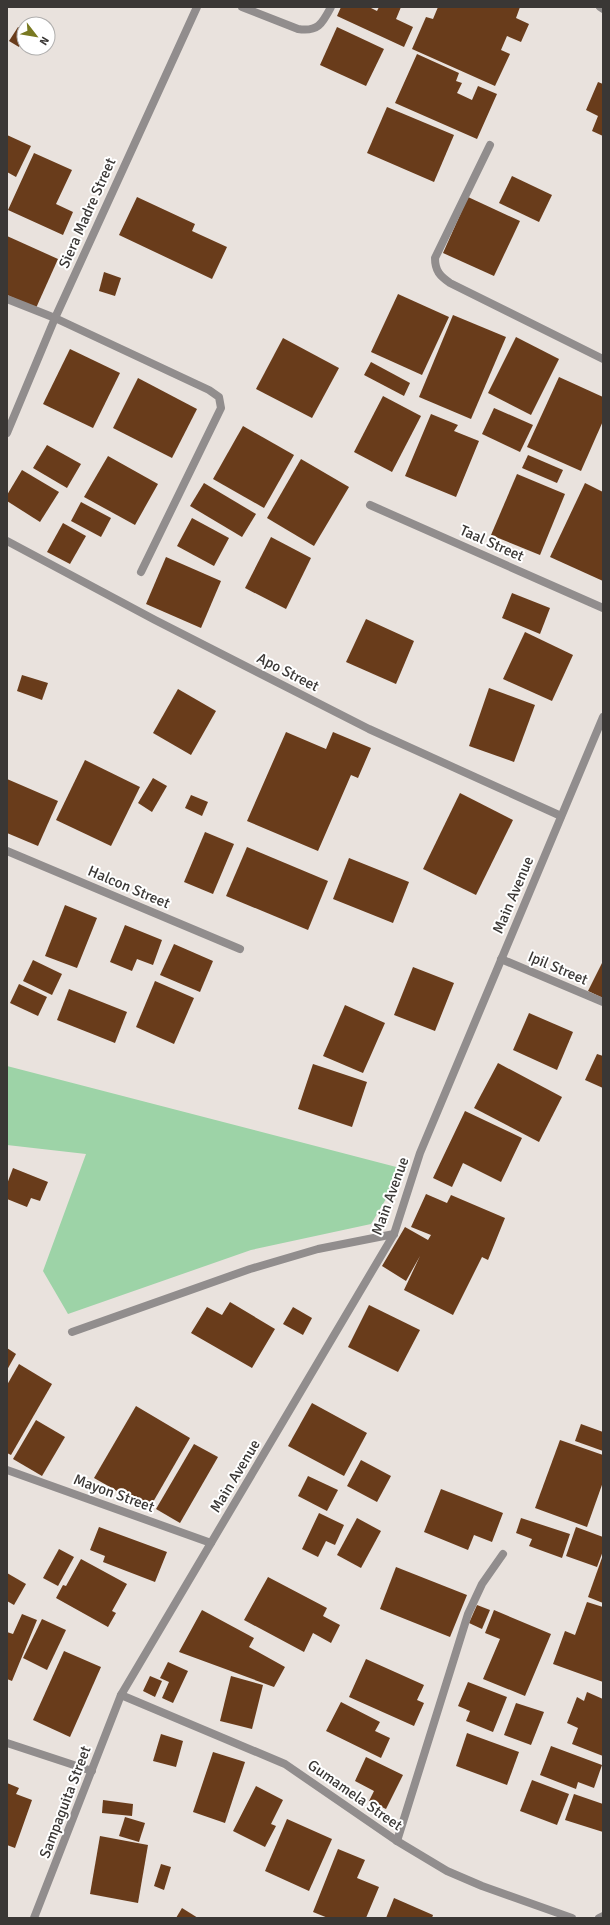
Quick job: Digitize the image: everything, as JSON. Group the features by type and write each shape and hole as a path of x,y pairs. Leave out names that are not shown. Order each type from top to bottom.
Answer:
{"street":[{"name":"Siera Madre Street","path":"7,433 55,318 197,7"},
{"path":"242,7 298,29 307,30 317,28 324,20 331,7"},
{"path":"490,145 435,258 435,268 440,275 450,283 603,359"},
{"path":"7,299 55,318 209,390 219,397 221,408 141,572"},
{"name":"Taal Street","path":"370,505 603,608"},
{"name":"Apo Street","path":"7,541 155,620 370,729 561,816"},
{"name":"Main Avenue","path":"121,1695 394,1234 420,1153 561,816 599,738 603,717"},
{"name":"Halcon Street","path":"7,851 240,949"},
{"name":"Ipil Street","path":"502,959 603,1002"},
{"path":"72,1332 250,1269 318,1249 394,1234"},
{"name":"Mayon Street","path":"7,1470 211,1543"},
{"path":"397,1841 468,1614 482,1584 503,1554"},
{"name":"Sampaguita Street","path":"34,1918 121,1695"},
{"name":"Gumamela Street","path":"121,1695 285,1764 397,1841 447,1871 482,1886 572,1918"},
{"path":"7,1743 92,1771"},
{"path":"599,1918 603,1916"}],"green space":[{"path":"7,1066 404,1169 371,1224 251,1250 68,1314 43,1271 86,1154 7,1145"}],"building":[{"path":"341,7 369,7 377,11 379,7 401,7 396,19 413,27 404,47 337,16"},
{"path":"438,7 520,7 516,18 529,24 521,42 507,36 501,50 510,54 495,86 412,49 426,17 433,19"},
{"path":"337,27 384,49 366,86 320,65"},
{"path":"16,30 16,45 9,41"},
{"path":"417,54 459,73 456,81 462,83 457,93 472,100 478,86 497,94 477,139 395,103"},
{"path":"598,82 603,84 603,136 592,131 598,116 586,110"},
{"path":"387,107 454,135 434,182 367,153"},
{"path":"7,135 31,146 16,177 7,172"},
{"path":"34,153 72,170 56,204 73,212 63,235 8,210"},
{"path":"512,176 552,195 539,222 499,203"},
{"path":"137,197 195,224 192,231 227,247 212,279 119,235"},
{"path":"468,197 520,221 494,276 443,253"},
{"path":"7,236 58,259 36,308 7,295"},
{"path":"104,272 121,278 115,296 99,291"},
{"path":"398,294 449,317 422,375 371,352"},
{"path":"453,315 506,337 471,419 419,397"},
{"path":"516,337 559,359 531,415 488,393"},
{"path":"283,338 339,368 312,418 256,389"},
{"path":"70,349 120,373 93,428 43,404"},
{"path":"371,362 410,383 404,396 364,375"},
{"path":"559,377 603,397 603,421 581,471 527,447"},
{"path":"138,378 197,409 172,458 113,428"},
{"path":"383,396 421,416 392,472 354,452"},
{"path":"494,408 533,425 520,452 482,434"},
{"path":"431,414 458,425 454,431 479,441 456,497 405,476"},
{"path":"243,426 294,455 264,508 213,479"},
{"path":"47,445 81,464 67,488 33,468"},
{"path":"528,455 563,470 557,483 522,468"},
{"path":"108,456 158,484 135,525 84,497"},
{"path":"301,459 349,487 314,546 267,518"},
{"path":"22,470 59,492 40,522 7,501 7,495"},
{"path":"517,474 565,494 540,555 491,535"},
{"path":"204,483 256,514 242,537 190,506"},
{"path":"585,483 603,492 603,581 550,557"},
{"path":"81,502 111,518 101,537 71,521"},
{"path":"192,518 229,538 214,566 177,546"},
{"path":"63,523 86,536 70,564 47,552"},
{"path":"271,537 311,558 286,609 245,588"},
{"path":"166,557 221,581 201,628 146,604"},
{"path":"512,593 550,608 540,634 502,618"},
{"path":"366,619 414,641 396,684 346,662"},
{"path":"525,632 573,655 552,701 503,679"},
{"path":"22,675 48,683 42,700 17,691"},
{"path":"489,688 535,705 514,762 469,746"},
{"path":"178,689 216,711 191,755 153,733"},
{"path":"286,732 326,749 333,732 371,748 358,778 351,775 318,851 247,821"},
{"path":"85,760 140,787 111,846 56,820"},
{"path":"153,778 167,786 152,812 138,803"},
{"path":"7,779 58,801 38,846 7,833"},
{"path":"460,793 513,820 476,895 423,869"},
{"path":"191,795 208,802 202,816 185,808"},
{"path":"205,832 234,844 213,894 184,882"},
{"path":"247,847 328,881 308,930 226,896"},
{"path":"349,858 409,882 393,923 333,899"},
{"path":"65,905 97,918 77,968 45,956"},
{"path":"125,925 162,940 153,965 137,959 132,971 110,962"},
{"path":"174,944 213,961 200,992 160,975"},
{"path":"33,960 62,974 52,995 23,981"},
{"path":"603,961 603,998 588,991"},
{"path":"413,967 454,983 435,1031 394,1015"},
{"path":"155,981 194,998 174,1044 136,1027"},
{"path":"19,984 47,997 38,1016 10,1003"},
{"path":"69,989 127,1012 115,1043 57,1020"},
{"path":"345,1005 385,1023 363,1073 323,1056"},
{"path":"529,1013 573,1032 557,1070 513,1050"},
{"path":"597,1054 603,1056 603,1088 585,1080"},
{"path":"498,1063 562,1097 539,1142 474,1108"},
{"path":"313,1064 367,1082 352,1127 298,1109"},
{"path":"465,1111 522,1138 501,1182 463,1163 452,1187 433,1178"},
{"path":"13,1168 48,1182 40,1201 31,1198 27,1207 7,1199 7,1184"},
{"path":"426,1194 447,1203 451,1195 505,1218 488,1260 482,1257 453,1315 404,1290 420,1256 406,1281 382,1266 405,1227 428,1240 431,1235 411,1227"},
{"path":"230,1302 275,1329 252,1368 191,1333 207,1307 222,1315"},
{"path":"369,1305 420,1330 398,1372 348,1347"},
{"path":"293,1307 312,1318 303,1335 283,1324"},
{"path":"7,1348 16,1354 7,1370"},
{"path":"19,1364 52,1384 11,1455 7,1453 7,1385"},
{"path":"312,1403 367,1433 344,1476 288,1446"},
{"path":"136,1406 190,1438 149,1509 94,1478"},
{"path":"36,1420 65,1437 42,1476 13,1459"},
{"path":"581,1424 603,1432 603,1451 575,1441"},
{"path":"560,1440 603,1455 603,1482 587,1527 535,1508"},
{"path":"194,1444 218,1457 180,1523 156,1509"},
{"path":"361,1460 391,1476 377,1502 347,1486"},
{"path":"308,1476 338,1490 327,1511 298,1496"},
{"path":"441,1489 503,1513 492,1542 474,1535 468,1550 424,1532"},
{"path":"319,1513 344,1525 335,1545 326,1541 318,1557 302,1549"},
{"path":"357,1518 381,1531 361,1568 337,1555"},
{"path":"521,1518 570,1534 562,1558 529,1546 532,1539 516,1533"},
{"path":"99,1527 167,1552 155,1582 103,1562 105,1556 90,1550"},
{"path":"576,1527 603,1537 603,1551 597,1567 566,1556"},
{"path":"59,1549 74,1557 58,1586 43,1578"},
{"path":"603,1555 603,1603 588,1597"},
{"path":"81,1559 127,1584 112,1611 116,1613 108,1627 56,1598 63,1585 66,1586"},
{"path":"396,1567 467,1595 450,1637 380,1609"},
{"path":"7,1573 26,1584 14,1605 7,1601"},
{"path":"268,1577 327,1608 323,1616 340,1625 331,1643 313,1633 304,1652 244,1620"},
{"path":"587,1602 603,1607 603,1682 553,1664 565,1631 575,1635"},
{"path":"477,1605 490,1610 482,1629 469,1623"},
{"path":"202,1610 254,1638 249,1647 285,1667 274,1687 179,1652"},
{"path":"494,1610 551,1634 525,1696 483,1679 500,1639 485,1633"},
{"path":"22,1614 37,1620 12,1681 7,1679 7,1632 13,1634"},
{"path":"42,1619 66,1630 47,1670 23,1658"},
{"path":"64,1651 101,1667 70,1737 33,1720"},
{"path":"366,1659 424,1685 417,1700 424,1703 414,1726 349,1697"},
{"path":"168,1662 188,1671 173,1703 162,1698 169,1682 160,1678"},
{"path":"150,1676 162,1681 155,1697 143,1691"},
{"path":"231,1676 263,1685 252,1729 220,1721"},
{"path":"468,1682 507,1697 493,1732 466,1721 470,1711 458,1706"},
{"path":"587,1692 603,1699 603,1756 572,1744 578,1728 567,1723 577,1697 584,1701"},
{"path":"341,1702 380,1722 375,1731 390,1738 381,1758 326,1731"},
{"path":"516,1703 544,1712 531,1745 504,1735"},
{"path":"467,1733 519,1752 507,1785 456,1766"},
{"path":"161,1734 183,1741 176,1767 153,1761"},
{"path":"551,1746 602,1765 594,1788 578,1782 576,1789 540,1775"},
{"path":"213,1752 245,1762 225,1823 193,1812"},
{"path":"366,1757 403,1775 386,1809 369,1801 374,1791 355,1781"},
{"path":"532,1780 569,1794 557,1825 520,1811"},
{"path":"7,1783 19,1788 16,1794 32,1800 15,1848 7,1845"},
{"path":"256,1786 283,1800 271,1824 276,1826 265,1847 233,1831"},
{"path":"574,1794 603,1804 603,1832 565,1820"},
{"path":"103,1800 133,1804 132,1816 102,1813"},
{"path":"125,1817 145,1823 139,1842 119,1836"},
{"path":"287,1819 332,1839 309,1891 265,1871"},
{"path":"100,1836 148,1845 138,1903 90,1894"},
{"path":"338,1849 365,1860 357,1878 379,1887 366,1918 328,1918 313,1912"},
{"path":"161,1864 171,1867 164,1890 154,1886"},
{"path":"394,1898 433,1915 432,1918 386,1918"},
{"path":"182,1908 198,1918 176,1918"}]}
